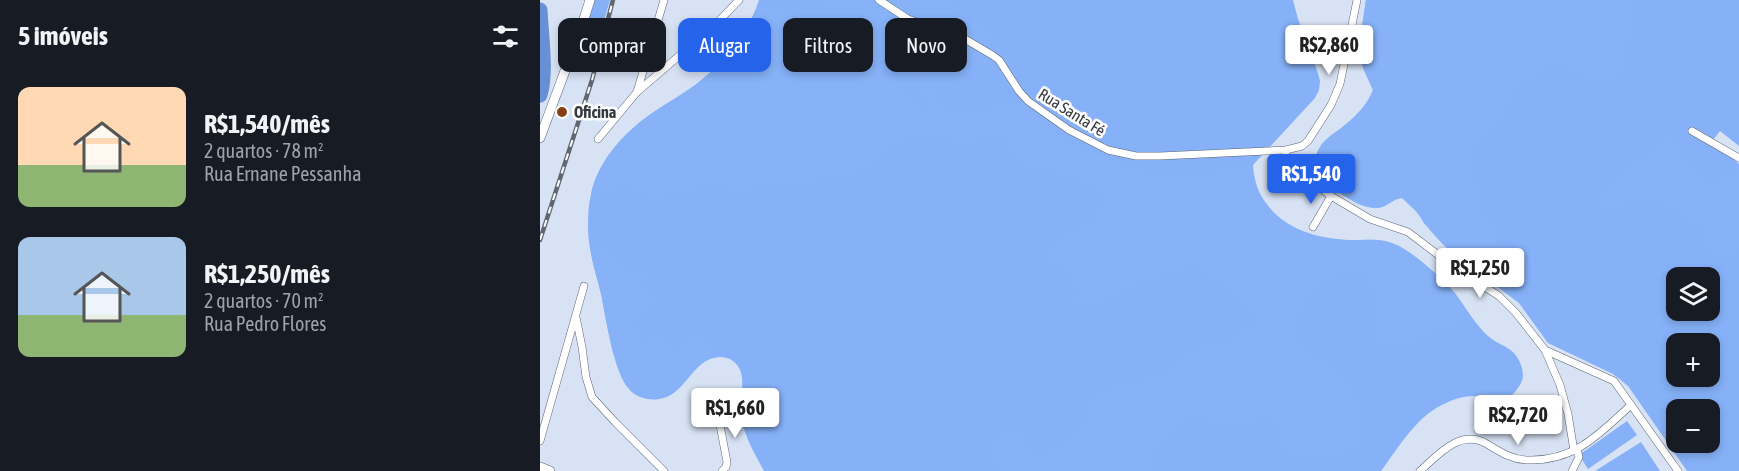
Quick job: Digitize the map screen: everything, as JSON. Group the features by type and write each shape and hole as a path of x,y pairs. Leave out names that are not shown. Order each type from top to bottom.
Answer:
{"street":[{"path":"540,138 590,0"},
{"path":"659,18 664,0"},
{"path":"598,139 637,92 716,24 739,0"},
{"name":"Rua Santa Fé","path":"879,0 908,19 959,36 992,55 999,60 1018,91 1028,101 1069,130 1108,150 1136,156 1169,156 1286,150"},
{"path":"1357,0 1340,84 1331,105 1308,141 1302,146 1286,150 1285,159 1330,196 1370,219 1408,232 1458,270 1510,305 1545,350 1560,385 1575,450 1579,457 1572,471"},
{"path":"637,92 643,72"},
{"path":"647,72 655,77"},
{"path":"1692,131 1739,158"},
{"path":"1313,226 1330,196"},
{"path":"540,441 584,286"},
{"path":"576,317 586,377 592,397 664,471"},
{"path":"1545,350 1617,384 1678,471"},
{"path":"715,399 727,462 722,471"},
{"path":"1420,471 1444,449 1464,440 1476,439 1504,454 1520,459 1543,459 1575,450 1592,441 1631,405"},
{"path":"540,467 550,471"}],"shaded area":[{"path":"594,0 610,0 605,18 589,18"},
{"path":"759,0 1293,0 1318,73 1319,90 1315,98 1253,165 1254,180 1260,194 1283,220 1303,232 1338,240 1384,241 1403,249 1420,261 1452,290 1488,336 1514,353 1522,370 1521,383 1511,396 1505,398 1466,397 1452,400 1436,408 1417,423 1381,471 764,471 742,424 741,373 738,366 731,360 722,357 710,359 701,364 681,387 665,398 644,398 634,394 623,381 611,344 591,255 588,231 590,201 600,169 622,139 639,123 689,90 710,72 771,72 771,18 752,18"},
{"path":"833,0 950,0 939,18 885,18 885,54 878,53 878,37 873,18 867,18 864,14 835,17 826,10 829,2"},
{"path":"1366,0 1739,0 1739,146 1720,131 1712,141 1739,164 1739,471 1687,471 1675,453 1720,453 1720,399 1666,399 1666,441 1628,386 1613,374 1548,343 1519,303 1453,254 1423,222 1420,215 1402,198 1381,208 1371,208 1350,199 1324,181 1315,164 1318,151 1326,140 1360,112 1373,90 1363,68 1359,47"},
{"path":"1366,0 1593,0 1597,4 1609,6 1630,1 1628,37 1618,48 1622,66 1620,72 1604,78 1585,76 1559,64 1549,64 1519,85 1506,102 1502,119 1496,126 1479,137 1470,150 1469,176 1475,186 1481,211 1498,230 1493,237 1499,246 1500,269 1485,264 1475,271 1469,267 1440,242 1414,209 1402,198 1377,208 1366,206 1329,186 1317,170 1316,158 1322,144 1359,112 1373,90 1363,68 1359,47"},
{"path":"768,6 795,18 783,18 783,72 873,72 873,65 901,81 910,100 918,110 925,111 928,108 928,101 912,85 910,72 936,72 936,98 941,107 951,114 967,118 1001,108 1025,109 1045,123 1065,146 1118,160 1125,167 1144,174 1202,176 1253,165 1256,183 1262,198 1284,221 1314,235 1348,240 1384,241 1399,246 1431,270 1465,308 1459,321 1437,327 1408,341 1385,346 1378,345 1375,340 1373,280 1363,270 1352,270 1337,275 1313,288 1302,299 1298,308 1296,339 1298,346 1305,354 1338,375 1356,407 1360,426 1359,435 1354,445 1339,453 1311,458 1291,452 1282,440 1277,423 1273,419 1261,417 1238,422 1220,422 1201,414 1194,414 1182,419 1158,445 1151,455 1147,471 999,471 996,447 1003,435 1015,432 1032,453 1045,454 1064,444 1084,428 1091,408 1105,393 1120,385 1164,377 1201,348 1228,346 1262,317 1242,298 1215,278 1194,257 1180,268 1147,277 1095,303 1078,307 1075,302 1079,293 1078,285 1074,275 1068,268 1052,262 1050,253 1065,236 1100,217 1104,200 1102,193 1091,182 1070,172 1039,167 1029,168 1023,165 1007,139 1001,134 995,133 965,141 944,135 908,136 852,175 823,177 808,183 765,183 744,188 702,185 659,196 650,195 623,184 609,188 604,193 591,194 599,171 620,141 647,117 711,72 771,72 771,18 752,18 756,9"},
{"path":"974,26 980,28 985,32 994,49 1008,58 1010,62 1008,66 997,69 967,56 967,28"},
{"path":"1669,139 1673,139 1679,149 1682,165 1696,170 1710,184 1718,184 1739,172 1739,244 1730,253 1712,251 1702,243 1700,238 1712,231 1714,227 1697,224 1660,201 1651,199 1628,201 1613,208 1606,208 1599,203 1601,197 1628,172 1646,156 1659,151"},
{"path":"608,252 632,275 645,270 651,272 650,278 643,282 640,288 641,291 651,296 652,302 634,316 635,330 642,342 641,350 660,334 661,340 672,354 683,352 684,341 693,335 712,347 711,356 697,367 676,391 666,397 643,398 630,390 624,382 611,344 591,253"},
{"path":"1627,421 1637,435 1588,469 1579,455"},
{"path":"1641,442 1660,471 1595,471"}],"waterway":[{"path":"540,10 543,65 540,95"}],"railway":[{"path":"540,240 592,80 613,0"}],"place":[{"name":"Oficina","path":"562,112"}]}
